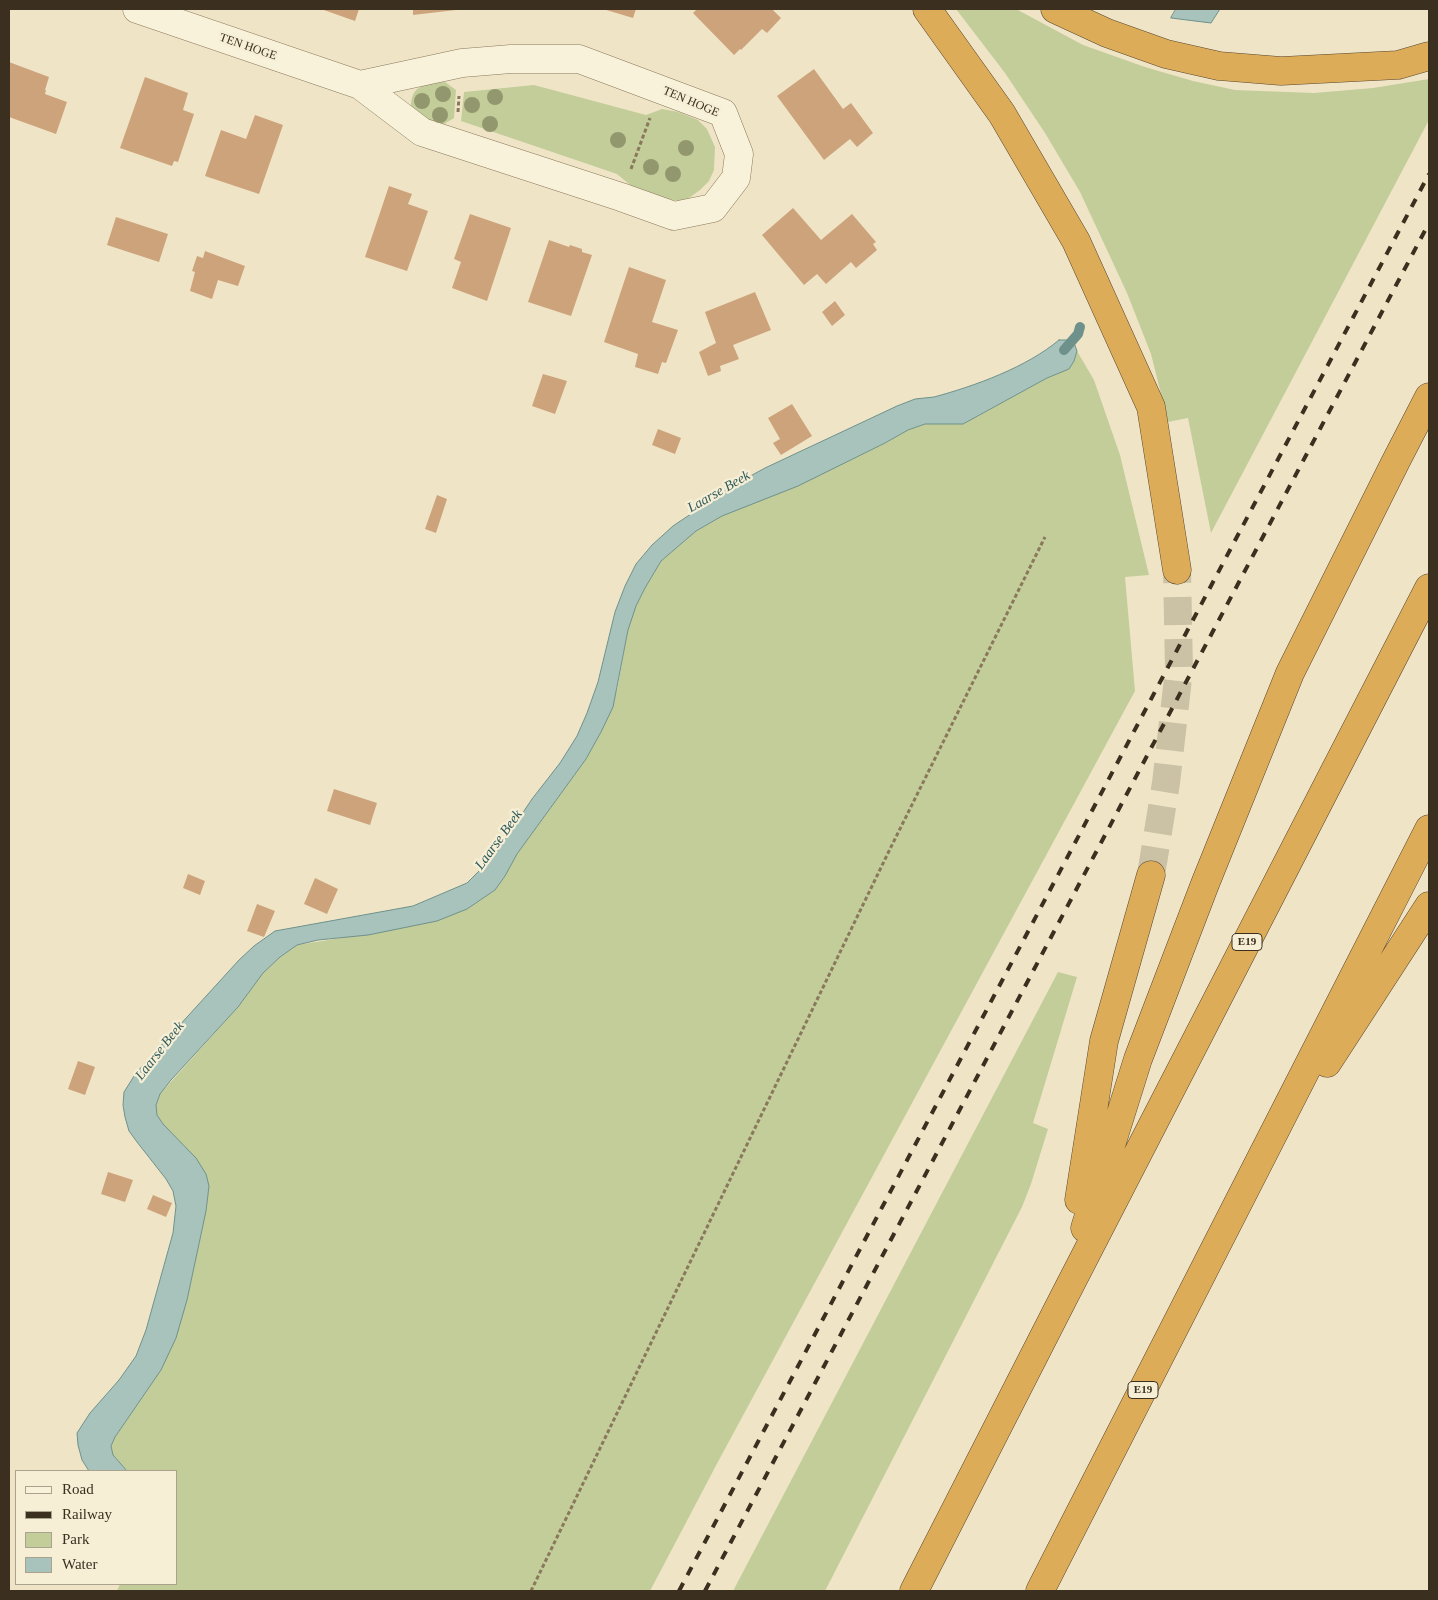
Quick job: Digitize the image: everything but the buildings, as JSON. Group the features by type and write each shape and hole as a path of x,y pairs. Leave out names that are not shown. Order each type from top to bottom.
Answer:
{"highway":[{"path":"927,9 1002,114 1076,241 1151,406 1178,570"},
{"path":"1055,9 1107,33 1166,54 1219,66 1282,71 1398,65 1429,56"},
{"path":"1064,1296 1138,1059 1205,884 1290,673 1429,397"},
{"name":"E19","path":"914,1591 1429,588"},
{"name":"E19","path":"1040,1591 1429,829"},
{"path":"1064,1296 1104,1041 1151,875"},
{"path":"1246,1188 1429,906"}],"street":[{"name":"TEN HOGE","path":"137,9 360,85 422,132 674,216 713,208 736,178 739,154 723,114 579,59 511,59 462,63 360,85"}],"path":[{"path":"456,143 462,63"},
{"path":"620,197 661,90"},
{"path":"531,1591 890,851 1045,537"}],"green space":[{"path":"956,9 1016,9 1083,45 1145,67 1193,81 1235,90 1314,93 1373,88 1429,79 1429,120 1211,533 1188,418 1168,422 1151,354 1127,293 1080,192 1045,133 1005,73"},
{"path":"445,82 456,90 454,118 441,126 426,122 411,109 413,95 420,87"},
{"path":"534,85 646,115 662,109 678,112 698,120 707,129 715,147 714,170 709,181 689,198 680,201 663,198 635,189 617,174 461,121 464,92"},
{"path":"1077,351 1094,380 1120,455 1149,575 1125,577 1135,691 650,1591 117,1591 120,1585 178,1585 178,1470 126,1470 113,1455 111,1446 115,1437 161,1370 187,1300 206,1211 209,1186 176,1138 157,1115 156,1105 160,1094 238,1007 263,973 280,957 297,945 341,938 467,909 495,890 517,854 586,759 601,732 617,690 628,630 636,606 645,588 661,561 696,531 722,516 846,462 908,430 925,424 963,424 1047,378 1069,369"},
{"path":"1058,972 1077,977 1033,1123 1048,1129 1031,1184 1022,1207 825,1591 733,1591"}],"water":[{"path":"1176,9 1220,9 1211,23 1171,18"},
{"path":"1059,340 1073,340 1077,351 1069,369 1047,378 963,424 925,424 908,430 798,486 722,516 696,531 661,561 645,588 636,606 628,630 613,707 601,732 586,759 517,854 495,890 467,909 437,921 368,935 318,940 297,945 280,957 263,973 238,1007 171,1080 160,1094 156,1105 157,1115 163,1124 196,1158 206,1174 209,1186 206,1211 187,1300 176,1338 161,1370 115,1437 111,1446 113,1455 126,1470 88,1470 82,1460 77,1433 90,1413 119,1380 136,1356 146,1330 173,1233 176,1206 173,1191 129,1131 125,1117 123,1105 124,1092 136,1073 239,960 275,931 413,906 467,883 494,856 577,736 598,682 615,612 625,586 636,564 652,545 673,526 734,485 765,468 897,406 915,399 934,397 983,381 1016,367 1046,350"}],"waterway":[{"name":"Laarse Beek","path":"1064,350 1078,334 1080,327"}],"tunnel":[{"path":"1151,875 1166,783 1179,670 1177,570"}],"railway":[{"path":"679,1591 1429,174"},
{"path":"705,1591 1429,223"}]}
